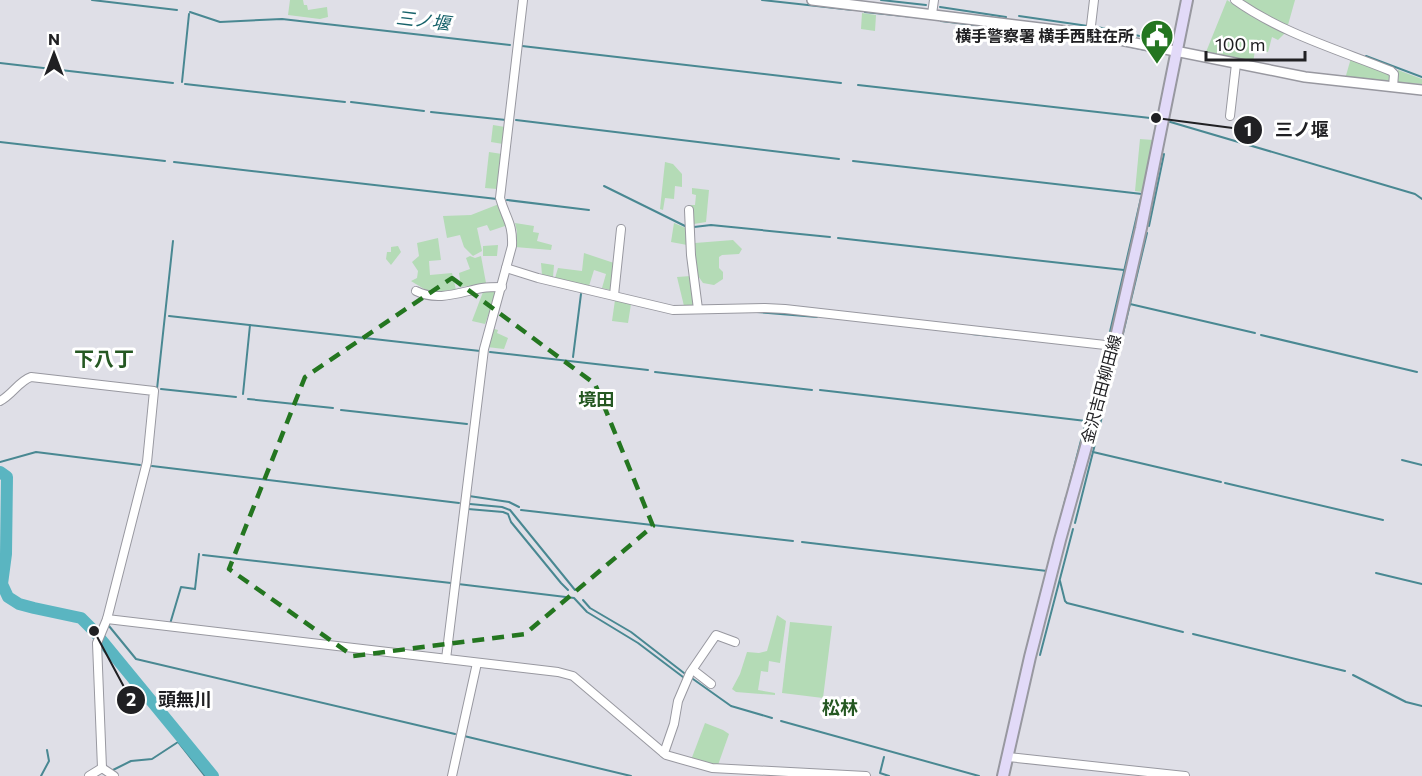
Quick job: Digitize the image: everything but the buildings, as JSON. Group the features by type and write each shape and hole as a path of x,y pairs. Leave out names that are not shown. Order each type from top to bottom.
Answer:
{"main road":[{"name":"金沢吉田柳田線","path":"1004,776 1030,657 1114,346 1141,228 1187,0"}],"street":[{"path":"446,659 484,349 488,327 510,257 513,232 510,219 500,198 523,0"},
{"path":"812,0 1090,34 1305,77 1422,90"},
{"path":"932,14 934,0"},
{"path":"1090,34 1094,0"},
{"path":"1235,0 1272,23 1391,71 1394,74 1393,87"},
{"path":"1230,116 1236,64"},
{"path":"688,210 698,309"},
{"path":"614,295 621,229"},
{"path":"506,268 538,278 673,310 785,309 1114,346"},
{"path":"416,291 424,295 446,295 502,287"},
{"path":"0,401 31,376 154,391 147,462 107,619 97,643 102,768"},
{"path":"107,619 558,672 573,676 664,753 712,772 866,776"},
{"path":"664,753 674,724 678,701 693,670 716,635 735,642"},
{"path":"452,776 477,663"},
{"path":"693,670 711,684"},
{"path":"1008,757 1185,776"},
{"path":"89,776 102,768"},
{"path":"102,768 114,776"}],"highlighted area":[{"path":"452,278 595,384 653,526 525,634 353,656 229,569 305,377"}],"green space":[{"path":"290,0 303,0 308,10 327,7 328,17 320,19 288,15"},
{"path":"1227,0 1254,18 1286,32 1278,40 1272,37 1268,52 1255,50 1253,63 1206,52"},
{"path":"1243,0 1295,0 1288,25 1255,11"},
{"path":"862,13 876,15 875,31 861,29"},
{"path":"1351,58 1391,74 1389,82 1345,79"},
{"path":"1398,70 1422,79 1422,84 1397,82"},
{"path":"493,125 505,127 503,144 491,142"},
{"path":"1140,139 1153,140 1142,192 1135,191"},
{"path":"489,152 502,154 497,189 485,188"},
{"path":"665,162 673,164 682,174 682,187 675,186 674,199 665,198 663,210 660,209"},
{"path":"692,188 709,190 706,222 694,224 691,205 695,205 696,195 692,194"},
{"path":"499,204 508,225 490,231 487,225 477,228 482,251 473,256 464,247 460,235 447,238 443,216 471,215"},
{"path":"515,223 534,226 533,232 539,233 537,241 552,245 551,250 515,247 517,232"},
{"path":"674,223 688,229 687,245 671,242"},
{"path":"438,238 441,260 429,261 430,275 452,273 456,290 429,292 411,281 417,278 418,271 412,262 419,256 417,243"},
{"path":"733,240 742,249 739,254 719,257 719,268 723,272 723,279 714,285 703,283 696,273 695,243"},
{"path":"498,245 497,256 483,256 483,246"},
{"path":"398,246 401,252 391,265 386,259 387,252 391,252 391,247"},
{"path":"584,253 614,263 610,290 602,288 606,274 594,270 589,286 555,278 558,268 582,271"},
{"path":"470,256 475,258 481,256 486,283 461,287 459,273 470,269 466,258"},
{"path":"541,263 554,265 553,277 542,275"},
{"path":"691,276 696,306 684,306 677,277"},
{"path":"497,291 485,324 472,321 483,292"},
{"path":"615,300 631,304 628,323 612,321"},
{"path":"491,328 498,330 497,333 508,338 504,349 487,347"},
{"path":"777,615 786,621 780,663 769,661 768,672 761,671 758,690 775,693 775,695 736,692 732,689 747,652 767,651"},
{"path":"790,622 832,626 823,698 782,693"},
{"path":"705,723 729,734 718,765 691,760"}],"waterway":[{"name":"三ノ堰","path":"92,0 177,10"},
{"path":"762,0 853,10"},
{"path":"881,0 926,5"},
{"path":"940,7 1006,17"},
{"name":"三ノ堰","path":"190,12 220,22 282,19 510,45"},
{"path":"865,12 924,18"},
{"path":"182,82 189,14"},
{"path":"1019,16 1088,26"},
{"path":"941,21 1025,31"},
{"path":"1097,27 1149,38"},
{"path":"1031,31 1062,35"},
{"path":"1109,42 1150,51"},
{"name":"三ノ堰","path":"522,46 841,83"},
{"path":"1366,56 1422,77"},
{"path":"0,63 173,83"},
{"path":"185,84 345,102"},
{"name":"三ノ堰","path":"858,85 1159,119"},
{"path":"351,102 424,111"},
{"path":"431,112 506,120"},
{"path":"516,120 839,159"},
{"name":"三ノ堰","path":"1167,121 1415,194 1422,199"},
{"path":"0,142 165,161"},
{"path":"1149,226 1164,154"},
{"path":"853,161 1142,194"},
{"path":"174,162 497,199"},
{"path":"604,186 687,227"},
{"path":"1109,336 1141,198"},
{"path":"507,200 589,210"},
{"path":"694,227 711,225 830,237"},
{"path":"1113,375 1147,233"},
{"path":"838,238 1124,270"},
{"path":"157,389 173,241"},
{"path":"573,357 581,294"},
{"path":"1130,304 1255,333"},
{"path":"757,312 817,317"},
{"path":"169,316 480,351"},
{"path":"243,394 250,325"},
{"path":"972,334 1010,338"},
{"path":"1261,335 1417,372"},
{"path":"1069,487 1104,351"},
{"path":"490,352 648,370"},
{"path":"655,372 812,390"},
{"path":"1075,523 1111,381"},
{"path":"161,389 236,397"},
{"path":"820,390 1086,421"},
{"path":"248,399 333,408"},
{"path":"341,410 467,424"},
{"path":"0,462 36,452 140,465"},
{"path":"1093,452 1221,482"},
{"path":"1402,460 1422,465"},
{"path":"152,466 459,503"},
{"path":"0,472 7,477 6,554 2,584 8,597 19,604 81,618 213,776"},
{"path":"1225,483 1383,520"},
{"path":"469,496 509,502 519,507"},
{"path":"1058,529 1066,497"},
{"path":"470,504 510,510 575,590"},
{"path":"468,509 508,514 511,522 568,590"},
{"path":"521,510 793,541"},
{"path":"1040,655 1073,529"},
{"path":"802,542 1047,571"},
{"path":"170,624 181,587 195,589 199,554"},
{"path":"203,555 451,583"},
{"path":"1376,573 1422,584"},
{"path":"1060,581 1067,603 1183,632"},
{"path":"458,584 574,598 587,612 638,643 683,677"},
{"path":"583,600 590,608 631,632 684,673"},
{"path":"109,626 136,659 455,734"},
{"path":"1193,634 1345,671"},
{"path":"1353,675 1406,702 1422,706"},
{"path":"693,679 731,706 772,718"},
{"path":"781,721 979,776"},
{"path":"464,736 631,776"},
{"path":"113,772 111,771 131,761 152,759 178,742 205,776"},
{"path":"41,776 49,761 47,750"},
{"path":"884,757 880,773 889,776"}],"place":[{"name":"横手警察署 横手西駐在所","path":"1157,65"},
{"name":"三ノ堰","path":"1156,118"},
{"name":"頭無川","path":"94,631"}],"district":[{"name":"下八丁","path":"104,359"},
{"name":"境田","path":"596,400"},
{"name":"松林","path":"840,708"}]}
